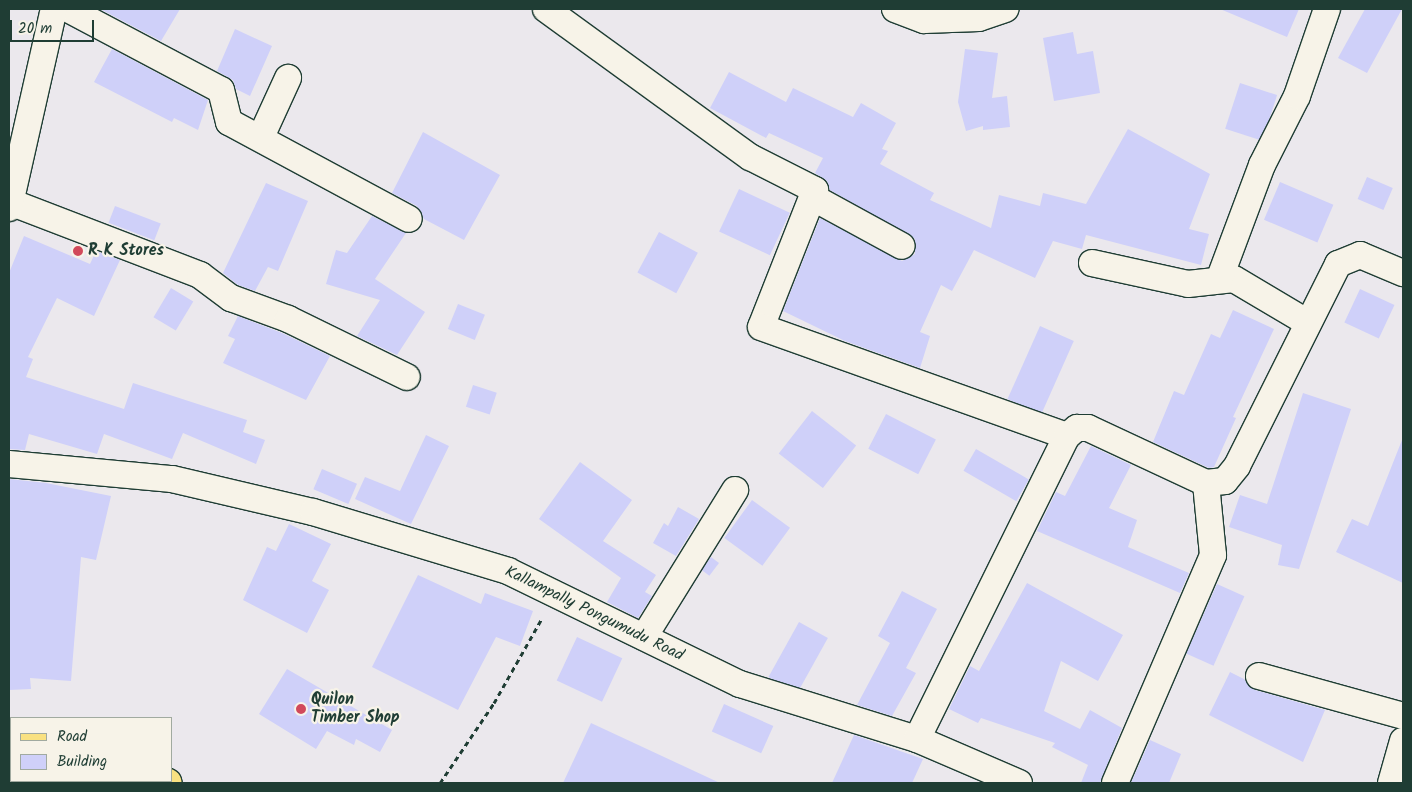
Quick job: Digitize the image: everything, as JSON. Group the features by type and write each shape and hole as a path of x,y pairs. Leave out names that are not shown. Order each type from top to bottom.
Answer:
{"street":[{"path":"54,9 10,205 200,275 231,298 288,319 407,377"},
{"path":"68,9 221,90 230,122 261,136 409,219"},
{"path":"546,9 750,157 815,190 761,327 1068,436"},
{"path":"895,9 924,20 979,18 1005,9"},
{"path":"1219,280 1262,165 1297,96 1327,9"},
{"path":"261,136 288,78"},
{"path":"812,197 902,246"},
{"path":"917,739 1068,436 1077,428 1088,428 1206,483 1225,481 1237,466 1338,264 1360,255 1403,273"},
{"path":"1092,263 1188,284 1234,279 1308,323"},
{"name":"Kallampally Pongumudu Road","path":"9,464 172,479 313,512 508,570 740,684 917,739 1019,783"},
{"path":"1115,783 1213,555 1206,483"},
{"path":"644,637 735,490"},
{"path":"1259,676 1403,716"},
{"path":"1391,783 1403,741"}],"path":[{"path":"440,783 494,703 556,594"}],"building":[{"path":"100,9 180,9 161,41"},
{"path":"1220,9 1299,9 1287,37"},
{"path":"1365,9 1402,9 1367,73 1338,58"},
{"path":"235,29 272,46 250,96 236,89 233,80 217,71"},
{"path":"1073,32 1077,54 1093,51 1100,93 1054,101 1043,38"},
{"path":"112,49 208,100 198,130 174,118 172,122 94,82"},
{"path":"965,49 998,53 992,98 1007,96 1010,127 983,130 983,126 966,131 958,102"},
{"path":"729,72 786,102 793,88 853,117 861,103 896,123 882,149 888,151 880,164 934,193 930,200 991,228 999,195 1040,206 1043,193 1086,204 1128,129 1210,174 1189,229 1209,234 1201,265 1086,235 1082,249 1053,241 1035,278 974,250 952,291 941,285 920,332 930,336 920,368 845,341 783,311 820,218 902,261 915,254 915,239 830,190 827,181 815,173 823,158 769,133 766,138 710,108"},
{"path":"1240,83 1277,95 1262,141 1225,129"},
{"path":"423,132 500,175 464,240 424,219 417,206 392,193"},
{"path":"1367,177 1393,188 1383,210 1358,199"},
{"path":"1280,182 1333,205 1317,242 1264,220"},
{"path":"266,183 308,201 278,271 268,267 255,291 238,285 223,273"},
{"path":"739,189 790,213 770,255 719,232"},
{"path":"115,206 161,224 154,240 109,223"},
{"path":"372,216 406,233 375,279 425,312 397,355 357,336 380,300 326,284 336,250 347,253"},
{"path":"659,232 698,253 676,293 637,273"},
{"path":"24,236 90,264 96,251 120,260 94,316 57,298 28,357 33,359 26,377 124,409 133,383 247,420 243,432 265,440 256,464 183,433 172,459 104,434 97,454 29,434 25,450 9,449 9,273"},
{"path":"171,288 193,301 176,331 153,317"},
{"path":"1360,289 1394,305 1379,339 1344,323"},
{"path":"458,304 485,315 475,340 448,329"},
{"path":"1233,310 1274,329 1233,417 1236,418 1214,467 1209,468 1153,442 1174,391 1184,395 1211,334 1220,338"},
{"path":"238,316 282,333 330,356 306,400 223,363 235,339 228,336"},
{"path":"1040,326 1074,341 1041,414 1007,399"},
{"path":"473,385 497,393 490,415 466,407"},
{"path":"1303,393 1351,409 1299,569 1278,565 1282,545 1229,527 1240,495 1267,504"},
{"path":"812,411 856,445 823,488 779,454"},
{"path":"886,414 936,439 918,474 868,449"},
{"path":"426,435 449,446 411,524 355,499 365,477 400,491"},
{"path":"1402,440 1403,583 1336,552 1352,519 1368,526"},
{"path":"1091,446 1131,465 1109,508 1137,520 1128,547 1189,573 1180,593 1037,531 1056,492 1065,496"},
{"path":"976,449 1029,479 1016,501 964,471"},
{"path":"580,462 632,500 603,541 656,575 645,592 652,596 638,618 607,602 621,578 539,519"},
{"path":"322,469 357,484 348,504 313,489"},
{"path":"9,479 46,483 111,496 96,560 81,557 71,681 30,678 31,689 9,690"},
{"path":"752,500 790,528 762,566 724,538"},
{"path":"678,507 699,519 676,556 653,543 664,523 668,526"},
{"path":"289,524 331,544 312,581 329,590 307,633 243,600 267,547 276,551"},
{"path":"711,557 719,563 709,576 701,570"},
{"path":"418,575 481,604 485,593 533,611 520,646 496,637 458,710 372,667"},
{"path":"1027,583 1123,635 1098,681 1061,661 1044,711 1080,729 1090,710 1122,728 1100,783 1081,783 1088,765 1052,747 1055,743 981,718 978,723 949,709 970,666 979,671"},
{"path":"1217,584 1244,596 1213,666 1186,653"},
{"path":"902,591 937,609 906,668 916,673 892,716 857,705 890,643 878,636"},
{"path":"799,622 828,638 797,693 768,677"},
{"path":"577,637 622,658 602,702 557,681"},
{"name":"Quilon Timber Shop","path":"287,669 392,730 380,752 356,739 354,745 327,731 316,749 259,714"},
{"path":"1230,672 1244,679 1255,690 1325,710 1303,762 1209,715"},
{"path":"724,704 773,726 761,753 712,731"},
{"path":"591,723 720,783 563,783"},
{"path":"854,735 923,759 912,783 832,783"},
{"path":"1150,740 1181,754 1169,783 1131,783"}],"place":[{"name":"R K Stores","path":"78,251"},
{"name":"Quilon Timber Shop","path":"301,709"}]}
